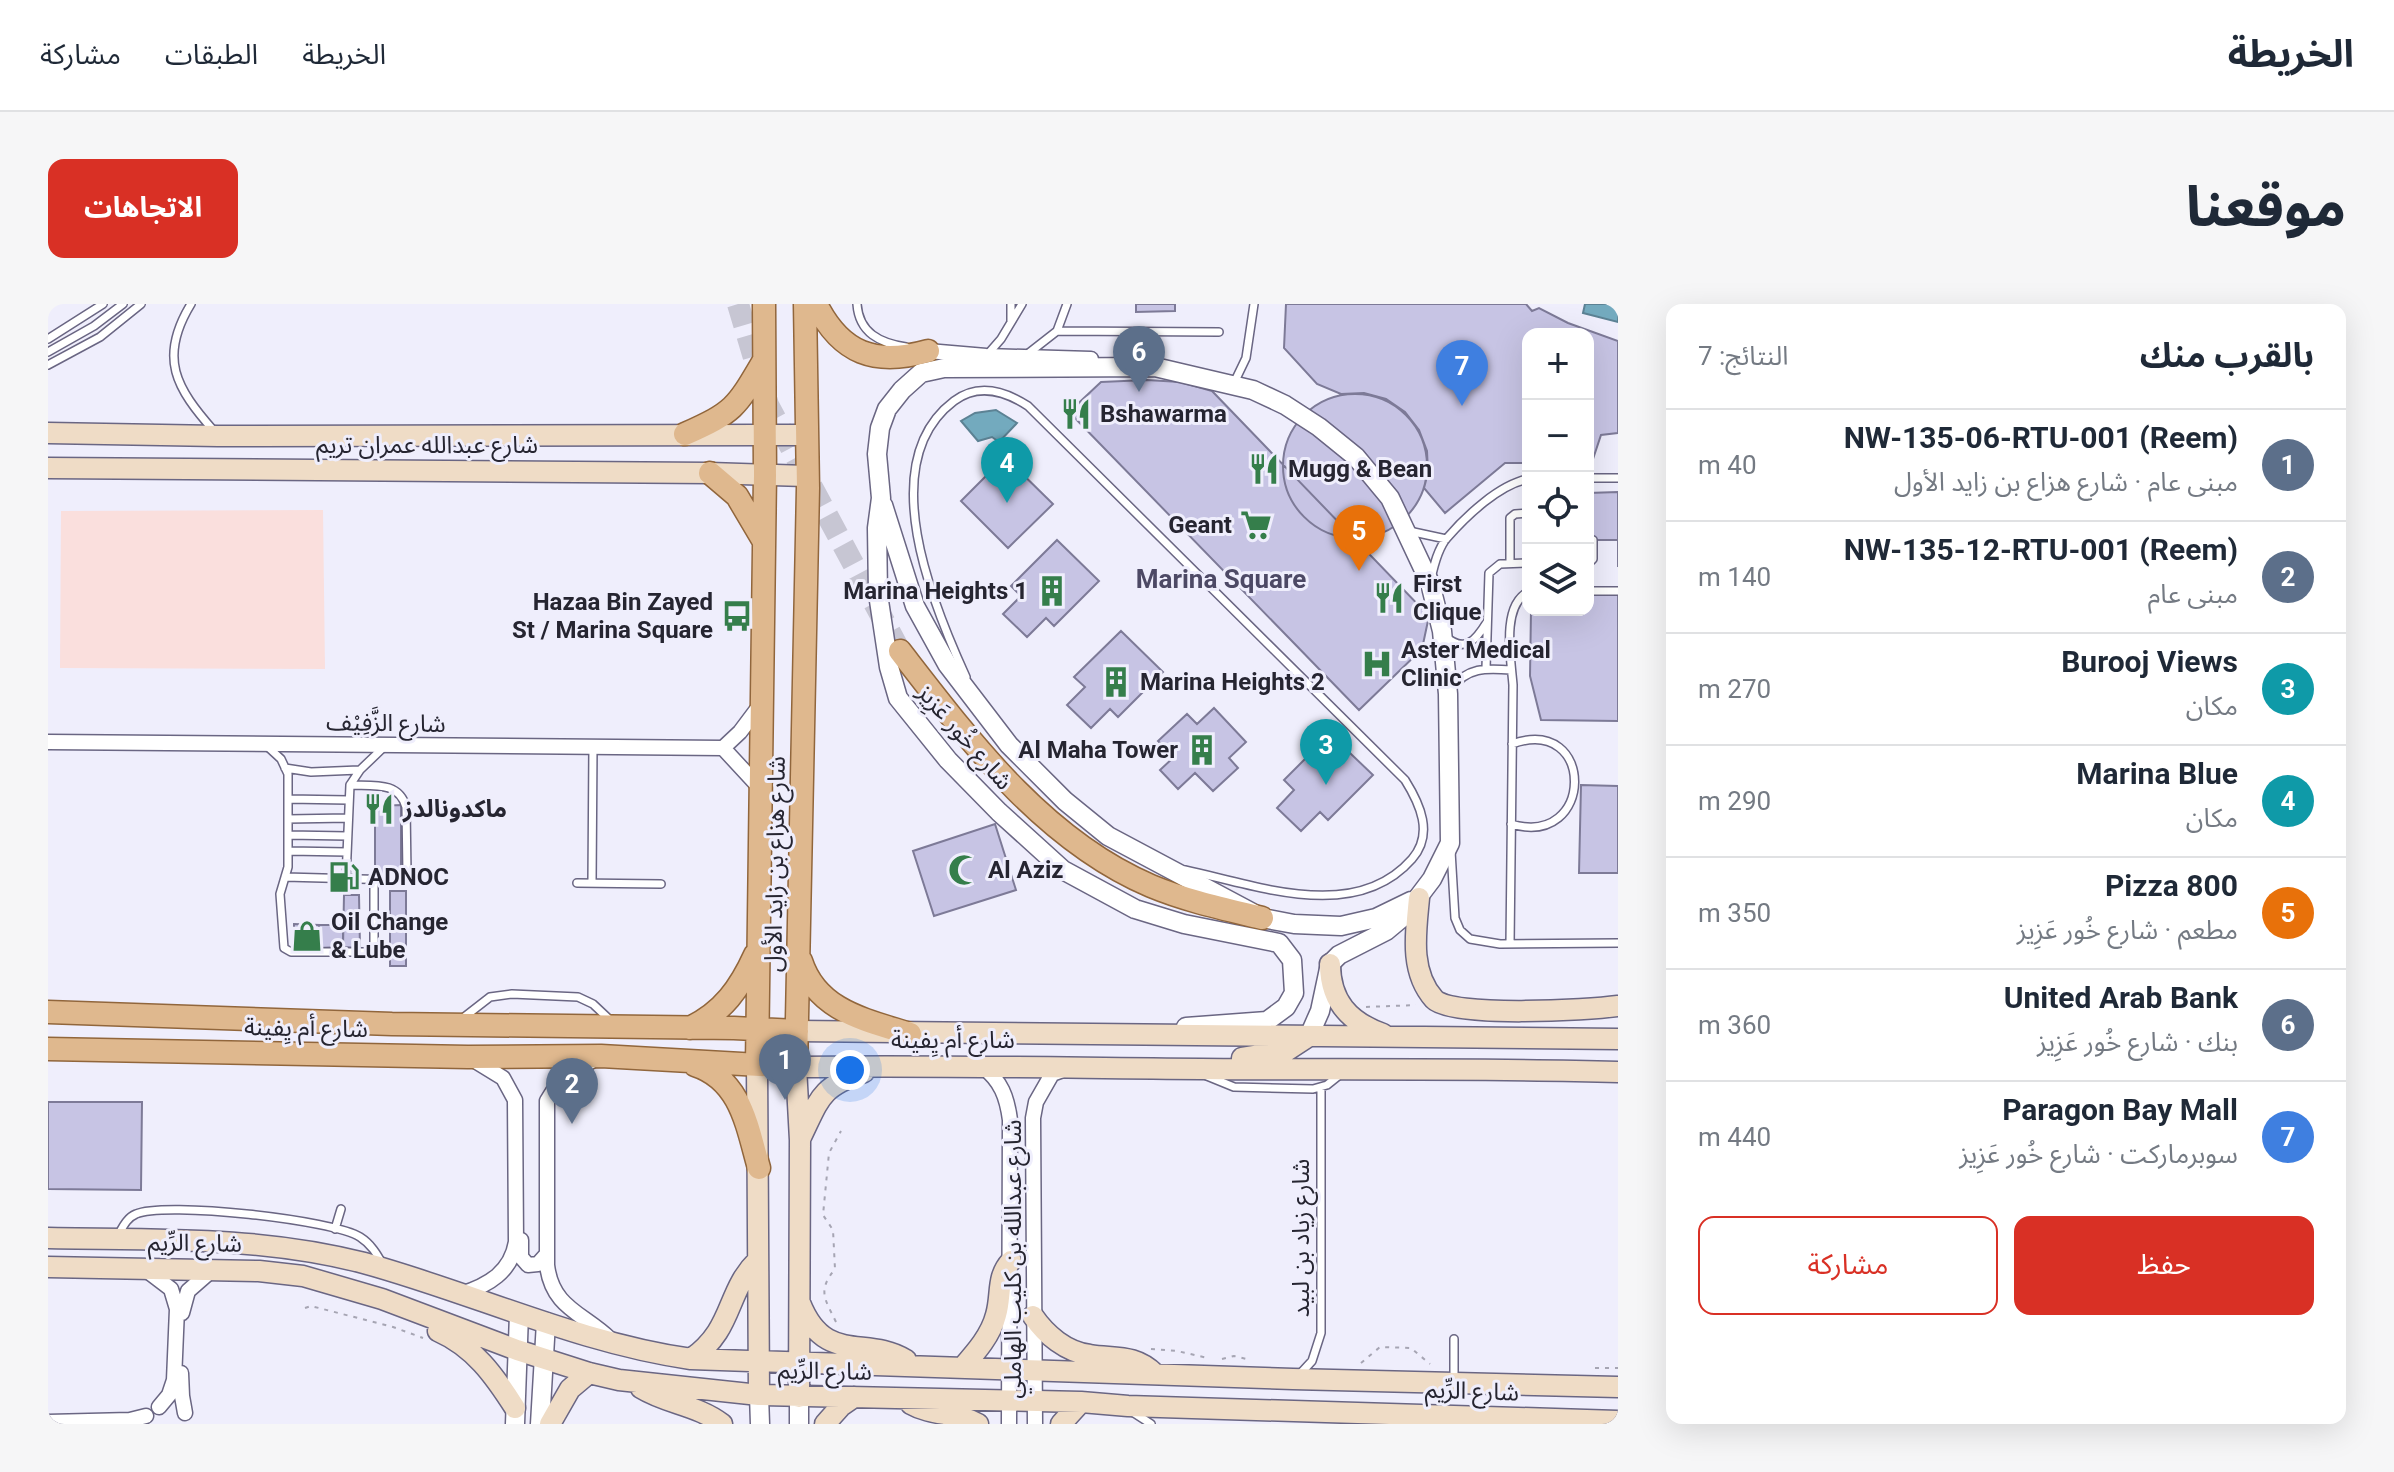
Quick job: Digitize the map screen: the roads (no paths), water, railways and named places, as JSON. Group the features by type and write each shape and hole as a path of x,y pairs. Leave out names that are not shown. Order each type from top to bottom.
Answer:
{"main road":[{"name":"شارع هزاع بن زايد الأول","path":"759,1395 757,1064 765,475 764,304"},
{"name":"شارع هزاع بن زايد الأول","path":"799,1397 800,1140 796,1067 806,476 805,304"},
{"path":"816,304 841,340 856,351 889,357 928,351"},
{"path":"685,434 728,414 764,361"},
{"name":"شارع عبدالله عمران تريم","path":"49,432 218,436 806,435"},
{"name":"شارع عبدالله عمران تريم","path":"48,468 806,476"},
{"path":"710,473 737,496 763,541"},
{"path":"900,651 970,741 1013,789 1098,856 1150,885 1203,904 1262,918"},
{"path":"1419,898 1414,950 1424,981 1435,1001 1450,1008 1469,1011 1579,1010 1618,1006"},
{"path":"690,1029 728,1002 745,977 759,946"},
{"path":"799,957 814,987 829,1003 847,1014 910,1034"},
{"path":"1330,964 1333,991 1346,1014 1366,1028 1390,1037"},
{"name":"شارع أم يِفينة","path":"48,1012 455,1025 910,1034 1618,1039"},
{"path":"1199,1069 1224,1061 1286,1051 1309,1036"},
{"name":"شارع أم يِفينة","path":"48,1049 468,1057 601,1056 796,1067 1480,1068 1618,1072"},
{"path":"678,1059 707,1069 731,1089 743,1113 759,1168"},
{"path":"800,1140 830,1086 883,1065"},
{"name":"شارع الرِّيم","path":"48,1238 228,1240 320,1253 461,1294 616,1345 691,1359 1618,1387"},
{"path":"691,1359 720,1331 742,1278 758,1260"},
{"path":"962,1368 985,1340 994,1322 1000,1279 1011,1261"},
{"name":"شارع الرِّيم","path":"48,1267 214,1269 303,1276 419,1311 517,1350 589,1373 631,1381 759,1395 1081,1402 1342,1418 1618,1421"},
{"path":"799,1299 814,1326 828,1339 855,1349 895,1354 912,1365"},
{"path":"419,1311 430,1325 456,1339 481,1361 515,1416"},
{"path":"1033,1316 1048,1334 1076,1352 1131,1358 1155,1374"},
{"path":"550,1424 570,1389 589,1373"},
{"path":"631,1381 656,1396 706,1412 722,1424"},
{"path":"825,1424 854,1397"},
{"path":"905,1399 922,1410 966,1418 978,1424"},
{"path":"1061,1424 1081,1402"}],"street":[{"name":"شارع خُور عَزِيز","path":"928,351 1022,358 1125,359 1253,390 1317,425 1344,447 1369,471 1390,498 1430,583 1442,631 1448,694 1450,843"},
{"name":"شارع خُور عَزِيز","path":"1107,1033 1267,1021 1286,1007 1294,993 1292,960 1279,943 1184,924 1135,909 1063,870 1027,840 948,760 898,698 889,667 878,594 877,528 881,498 877,454 880,428 887,409 921,373 944,368 1155,367"},
{"path":"881,498 915,606 947,664 1009,745 1065,801 1108,836 1262,918 1294,924 1341,926 1376,918 1419,898"},
{"path":"761,704 748,723 723,748 762,790"},
{"name":"شارع الزَّفِيْف","path":"48,742 723,748"},
{"path":"1309,1036 1320,1011 1330,964 1339,955 1396,924 1419,898 1450,843"},
{"path":"601,1056 570,1073 552,1090 546,1114 547,1254 550,1282 561,1301 616,1345"},
{"path":"461,1294 488,1284 499,1275 511,1260 516,1242 517,1111 511,1090 503,1078 468,1057"},
{"name":"شارع عبدالله بن كليب الهاملي","path":"983,1066 996,1077 1004,1092 1010,1130 1009,1424"},
{"name":"شارع عبدالله بن كليب الهاملي","path":"1035,1424 1033,1134 1036,1102 1052,1074 1074,1066"},
{"path":"516,1132 528,1121 536,1121 547,1133"},
{"path":"1010,1130 1023,1128 1033,1134"},
{"path":"516,1204 521,1218 524,1262 533,1266 547,1254"},
{"path":"142,1268 166,1284 174,1295 181,1388 191,1420"},
{"path":"48,1422 145,1420 173,1387 185,1296 192,1286 214,1269"},
{"path":"515,1416 519,1314"},
{"path":"540,1424 546,1322"},
{"name":"شارع هزاع بن زايد الأول","path":"759,1395 760,1424"},
{"name":"شارع هزاع بن زايد الأول","path":"799,1397 799,1424"},
{"path":"159,1407 172,1406 191,1420"}],"lane":[{"path":"48,339 103,304"},
{"path":"48,352 94,326 123,304"},
{"path":"48,365 100,337 141,304"},
{"path":"191,304 181,321 174,345 175,371 184,395 218,436"},
{"path":"857,304 861,323 878,340 928,351"},
{"path":"1011,304 1011,323"},
{"path":"986,356 1022,304"},
{"path":"1022,358 1057,331 1067,304"},
{"path":"1233,384 1246,358 1254,304"},
{"path":"1057,331 1219,332"},
{"path":"979,707 944,629 925,571 917,535 915,482 919,454 941,412 957,399 974,392 994,390 1011,395 1028,406 1405,780 1420,803 1424,825 1419,851 1402,870 1375,886 1337,897 1295,894 1159,864"},
{"path":"1594,478 1618,478"},
{"path":"1430,583 1446,539 1494,494 1522,481"},
{"path":"1510,563 1510,518 1522,513"},
{"path":"1404,529 1446,539"},
{"path":"1486,668 1489,573 1496,566 1522,563"},
{"path":"1594,591 1618,591"},
{"path":"1510,944 1512,744 1509,653 1513,608 1522,596"},
{"path":"1442,631 1451,641 1464,644 1477,639 1489,620"},
{"path":"1448,694 1464,675 1486,668 1511,670"},
{"path":"1511,824 1532,827 1552,821 1569,806 1576,785 1572,764 1556,746 1539,740 1512,744"},
{"path":"263,743 275,752 285,768 289,851 280,894 284,948 291,952 365,952 372,949 374,879"},
{"path":"346,878 350,785 360,770 387,745"},
{"path":"592,883 593,746"},
{"path":"285,768 311,772 360,770"},
{"path":"285,877 397,880 407,873 405,802 400,793 391,787 350,785"},
{"path":"288,799 348,800"},
{"path":"288,819 348,818"},
{"path":"288,835 347,836"},
{"path":"1450,843 1455,918 1460,930 1470,939 1510,944 1618,943"},
{"path":"289,851 347,852"},
{"path":"577,883 661,884"},
{"path":"455,1025 490,997 526,994 578,997 593,1004 618,1027"},
{"path":"1199,1069 1214,1080 1234,1087 1321,1087 1334,1081 1344,1070"},
{"name":"شارع زياد بن لبيد","path":"1293,1379 1312,1361 1321,1333 1321,1087"},
{"path":"335,1229 341,1209"},
{"path":"116,1239 128,1219 137,1213 159,1210 253,1214 359,1236 375,1251 386,1271"},
{"path":"1454,1339 1454,1383"},
{"path":"1128,1406 1137,1417 1151,1424"}],"water":[{"path":"1585,304 1618,304 1618,322 1583,313"},
{"path":"996,410 1017,423 999,442 992,437 978,441 961,421 975,413"}],"tunnel":[{"path":"738,304 768,405 900,651"}],"place":[{"name":"United Arab Bank","path":"1139,392"},
{"name":"Paragon Bay Mall","path":"1462,406"},
{"name":"Bshawarma","path":"1076,414"},
{"name":"Mugg & Bean","path":"1264,469"},
{"name":"Marina Blue","path":"1007,503"},
{"name":"Geant","path":"1256,525"},
{"name":"800 Pizza","path":"1359,571"},
{"name":"Marina Heights 1","path":"1052,591"},
{"name":"First Clique","path":"1389,598"},
{"name":"Hazaa Bin Zayed St / Marina Square","path":"737,616"},
{"name":"Aster Medical Clinic","path":"1377,664"},
{"name":"Marina Heights 2","path":"1116,682"},
{"name":"Al Maha Tower","path":"1202,750"},
{"name":"Burooj Views","path":"1326,785"},
{"name":"ماكدونالدز","path":"379,809"},
{"name":"Al Aziz","path":"964,870"},
{"name":"ADNOC","path":"344,877"},
{"name":"Oil Change & Lube","path":"307,936"},
{"name":"NW-135-06-RTU-001 (Reem)","path":"785,1100"},
{"name":"NW-135-12-RTU-001 (Reem)","path":"572,1124"}],"district":[{"name":"Marina Square","path":"1221,579"}]}
